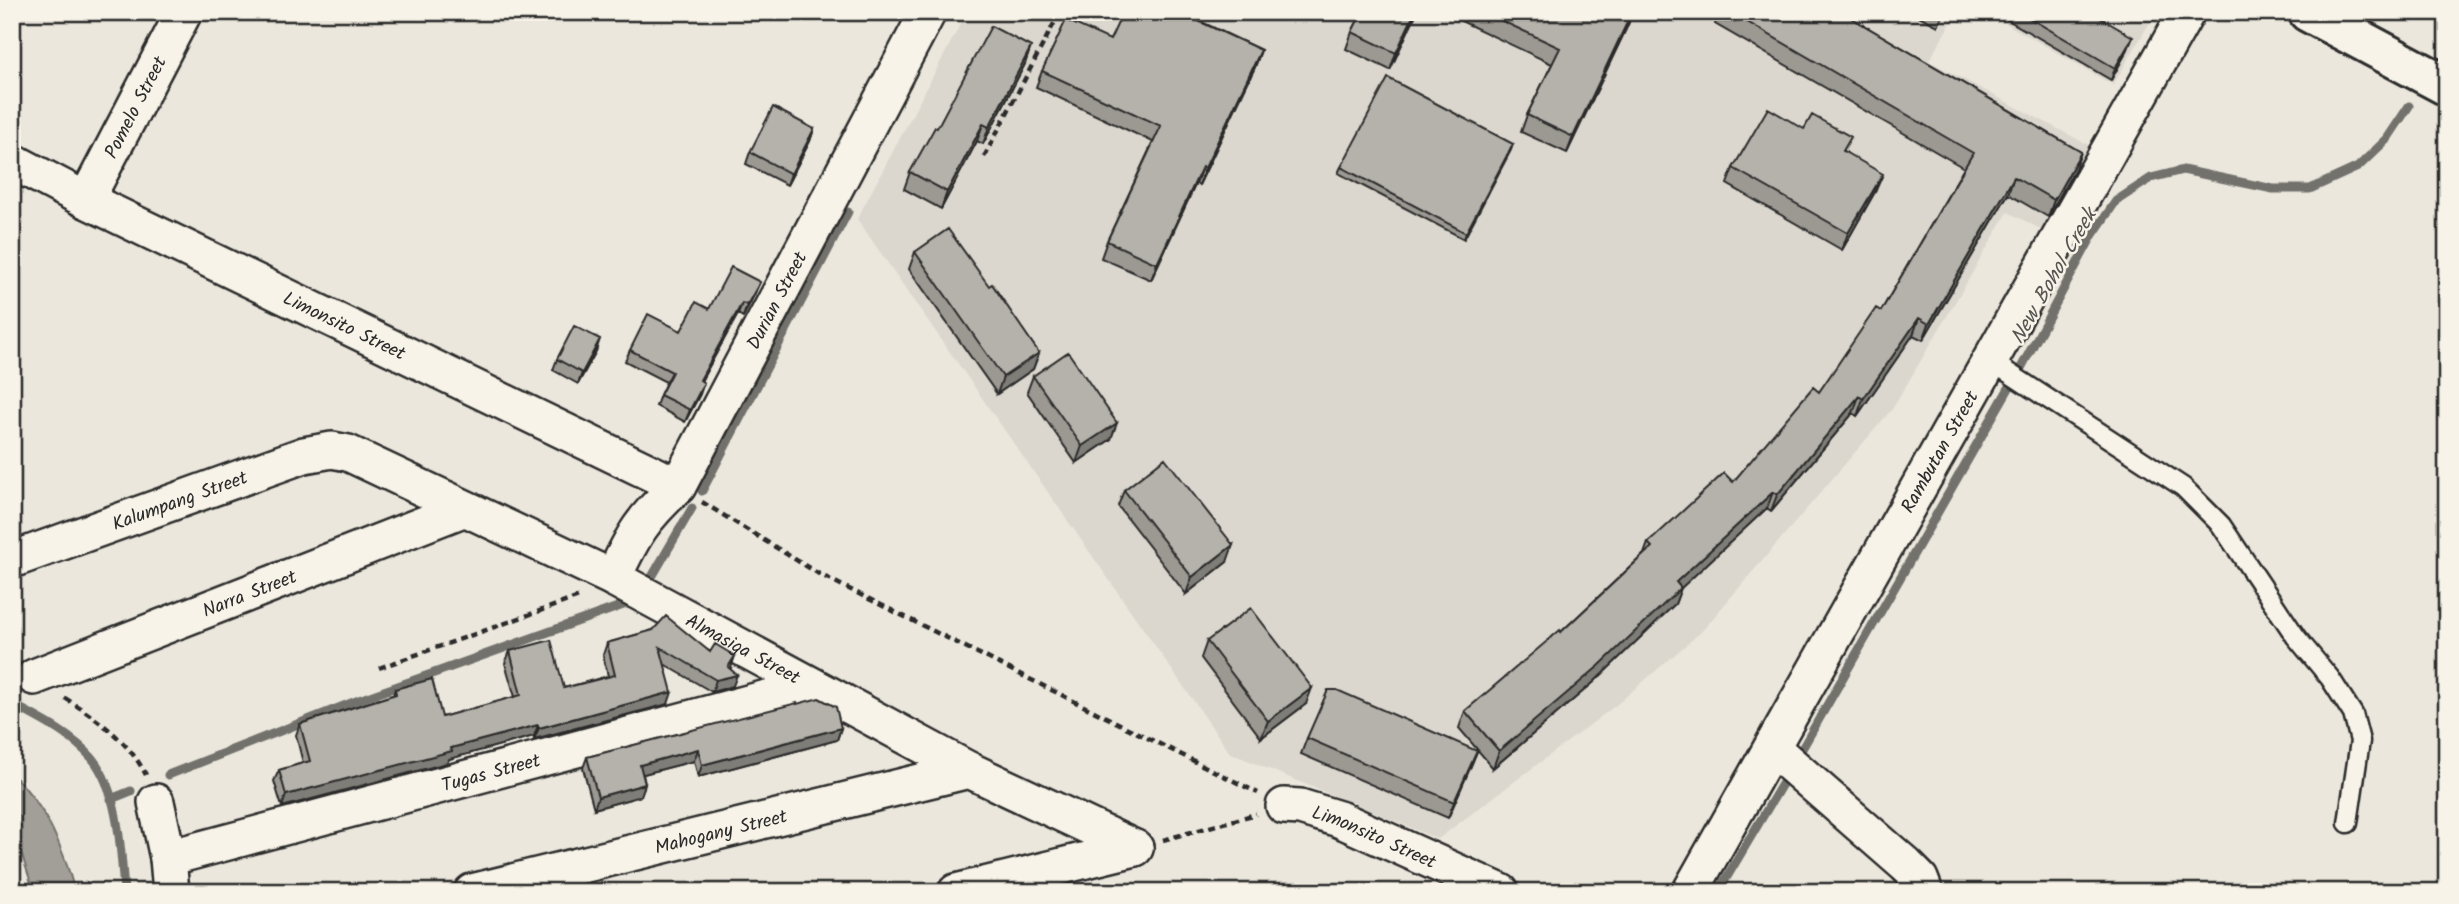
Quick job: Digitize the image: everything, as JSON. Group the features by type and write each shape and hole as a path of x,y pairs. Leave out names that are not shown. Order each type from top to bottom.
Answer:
{"highway":[{"path":"2308,12 2447,86"}],"street":[{"name":"Pomelo Street","path":"86,200 184,12"},
{"name":"Durian Street","path":"613,578 644,519 689,493 928,12"},
{"name":"Rambutan Street","path":"1690,892 2187,12"},
{"name":"Limonsito Street","path":"12,161 86,200 689,493"},
{"name":"Kalumpang Street","path":"12,560 304,455 332,450 348,453"},
{"name":"Almasiga Street","path":"348,453 613,578 969,770 1135,848"},
{"name":"Narra Street","path":"34,677 463,509"},
{"name":"Tugas Street","path":"168,858 812,686"},
{"path":"1772,748 1906,865 1920,879 1925,892"},
{"name":"Mahogany Street","path":"472,892 969,770"},
{"path":"156,802 168,858 171,892"},
{"name":"Limonsito Street","path":"1284,806 1300,807 1339,819 1501,892"},
{"path":"956,892 1135,848"}],"lane":[{"path":"1989,360 2183,487 2221,525 2296,637 2330,678 2353,714 2360,741 2348,823"}],"path":[{"path":"984,157 1060,12"},
{"path":"689,493 819,574 1250,789"},
{"path":"379,668 572,601 613,578"},
{"path":"34,677 107,726 128,746 147,777 156,802"},
{"path":"1135,848 1284,806"}],"shaded area":[{"path":"967,12 1957,12 1929,61 2098,150 2050,234 2008,212 1893,408 1702,631 1615,706 1438,839 1230,753 857,219"},
{"path":"1986,12 2156,12 2113,85"},
{"path":"12,774 24,786 52,828 75,892 34,892 19,846 12,836"}],"building":[{"path":"1123,12 1184,12 1183,14 1261,50 1157,264 1107,241 1161,126 1042,71 1066,20 1110,40"},
{"path":"1362,12 1415,12 1396,53 1352,32"},
{"path":"1483,12 1632,12 1573,137 1527,115 1560,48"},
{"path":"1730,12 1841,12 2081,152 2054,200 2014,177 1929,324 1919,318 1863,399 1859,396 1777,495 1773,492 1676,582 1681,588 1600,665 1499,751 1465,711 1560,630 1561,632 1652,547 1648,543 1724,473 1733,482 1813,387 1819,392 1876,308 1881,311 1973,153"},
{"path":"2019,12 2090,12 2133,37 2115,68"},
{"path":"991,26 1031,47 989,127 983,124 947,192 910,172 935,127 937,128"},
{"path":"1388,78 1513,144 1466,233 1341,167"},
{"path":"773,107 814,129 791,174 750,152"},
{"path":"1768,108 1804,129 1812,115 1851,137 1843,151 1883,174 1848,233 1733,168"},
{"path":"948,229 989,286 992,284 1039,353 1003,377 915,252"},
{"path":"731,267 760,282 747,305 742,303 700,380 704,383 690,410 660,395 672,372 630,350 648,314 681,331 696,302 709,309"},
{"path":"574,326 600,339 582,373 557,359"},
{"path":"1068,352 1117,423 1082,446 1033,376"},
{"path":"1165,458 1233,545 1192,577 1124,490"},
{"path":"1251,608 1312,688 1268,721 1207,641"},
{"path":"666,616 710,652 715,644 735,656 728,667 737,675 716,680 660,647 672,692 539,728 538,725 451,748 452,751 286,795 279,770 310,761 300,724 396,694 395,689 432,679 442,717 521,695 510,651 551,640 564,688 615,675 607,643 653,630"},
{"path":"1328,690 1337,690 1477,751 1454,802 1307,738"},
{"path":"819,698 836,707 841,728 702,765 698,749 640,765 645,784 598,797 587,757"}],"waterway":[{"name":"New Bohol Creek","path":"2021,368 2092,236 2116,201 2151,178 2183,170 2273,189 2310,189 2358,167 2387,139 2409,106"},
{"path":"702,491 848,212"},
{"name":"New Bohol Creek","path":"1799,754 2009,388"},
{"path":"649,582 692,508"},
{"path":"168,775 359,700 629,603"},
{"name":"New Bohol Creek","path":"12,704 75,742 92,758 101,772 117,822 124,892"},
{"name":"New Bohol Creek","path":"1718,892 1788,774"},
{"path":"111,799 131,791"}]}
